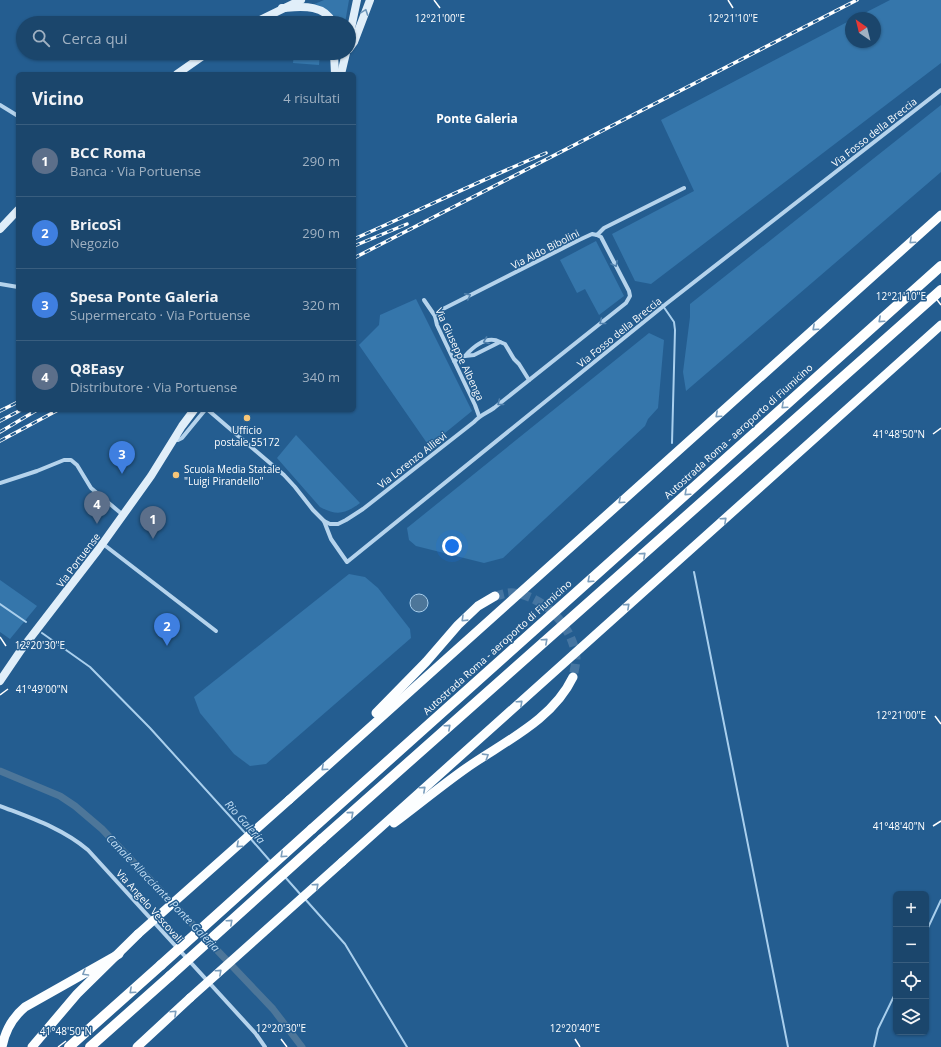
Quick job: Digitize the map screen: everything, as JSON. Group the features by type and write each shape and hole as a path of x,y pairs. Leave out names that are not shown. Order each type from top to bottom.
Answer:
{"highway":[{"path":"32,1047 77,994 138,934 941,215"},
{"name":"Autostrada Roma - aeroporto di Fiumicino","path":"69,1047 941,266"},
{"path":"90,1047 322,839 941,290"},
{"path":"137,1047 941,325"},
{"path":"353,741 360,730 426,662 458,625 478,606 495,596"},
{"path":"342,862 465,769 534,723 558,700 568,687 573,677"},
{"path":"2,1047 11,1023 23,1009 35,1000 119,954"}],"main road":[{"path":"267,16 300,0"},
{"path":"354,16 357,0"},
{"path":"356,37 370,0"},
{"path":"282,8 302,6 322,11 329,16"},
{"path":"180,72 197,60"},
{"path":"334,60 335,72"},
{"path":"342,72 345,60"},
{"path":"0,229 16,212"},
{"name":"Via Portuense","path":"0,680 21,650 103,544 157,468 182,426 192,412"}],"street":[{"name":"Via Fosso della Breccia","path":"324,521 331,539 347,562 669,301 941,90"},
{"path":"0,105 16,115"},
{"name":"Via Aldo Bibolini","path":"435,316 441,310 579,240 592,234 597,235 604,228 684,188"},
{"name":"Via Lorenzo Allievi","path":"324,521 330,524 338,524 355,515 474,422 479,416 488,412 626,303 630,296 629,291 601,237 597,235"},
{"path":"0,284 16,287"},
{"name":"Via Giuseppe Albenga","path":"424,300 435,316 437,326 475,404 479,416"},
{"path":"465,356 471,349 489,339 494,339 505,344 529,380"},
{"path":"454,361 500,342"},
{"path":"174,440 182,438 204,412"},
{"path":"208,412 284,475 324,521"},
{"path":"0,483 37,471 64,460 71,460 77,465 91,488 123,515"},
{"path":"103,544 216,630"},
{"name":"Via Angelo Vescovali","path":"0,806 53,827 76,840 88,850 256,1034 265,1047"}],"shaded area":[{"path":"324,0 349,0 346,16 332,16 321,7 312,5"},
{"path":"890,0 941,0 941,63 651,284 635,281 612,234 694,191 661,120 845,23 845,48 881,48 881,12 867,12"},
{"path":"293,60 319,60 319,65 293,63"},
{"path":"941,105 941,172 686,391 683,372 690,317 690,304"},
{"path":"596,241 624,296 599,315 585,289 577,293 560,260"},
{"path":"416,299 472,411 429,446 359,345 379,325 380,315"},
{"path":"649,333 664,340 658,408 648,419 645,426 503,558 484,563 416,546 409,540 407,528"},
{"path":"296,435 360,503 350,510 336,513 320,507 277,458"},
{"path":"349,574 365,577 378,588 410,629 411,638 266,764 250,766 234,754 200,713 194,697"},
{"path":"0,580 37,606 10,639 0,632"},
{"path":"419,594 425,597 428,603 425,609 419,612 413,609 410,603 413,597"}],"waterway":[{"path":"661,303 674,322 675,330 672,443"},
{"path":"694,572 788,1047"},
{"name":"Rio Galeria","path":"0,604 26,622"},
{"name":"Rio Galeria","path":"42,633 90,667 150,728 246,834"},
{"name":"Canale Allacciante Ponte Galeria","path":"0,771 60,796 75,806 102,829 273,1009 302,1047"},
{"name":"Rio Galeria","path":"250,838 271,862"},
{"name":"Rio Galeria","path":"285,877 301,895"},
{"name":"Rio Galeria","path":"305,899 345,944 407,1047"},
{"path":"928,927 941,900"},
{"path":"874,1047 878,1029 893,998"}],"tunnel":[{"path":"495,596 507,593 525,595 536,600 556,615 570,636 574,647 576,658 573,677"}],"railway":[{"path":"356,257 857,0"},
{"path":"356,238 546,153"},
{"path":"356,245 407,224"},
{"path":"0,411 16,403"},
{"path":"0,421 17,412"},
{"path":"0,432 34,412"},
{"path":"0,441 54,412"}],"place":[{"name":"Ufficio postale 55172","path":"247,418"},
{"name":"Spesa Ponte Galeria","path":"122,474"},
{"name":"Scuola Media Statale \"Luigi Pirandello\"","path":"176,475"},
{"name":"Q8Easy","path":"97,524"},
{"name":"BCC Roma","path":"153,539"},
{"name":"BricoSì","path":"167,646"}],"district":[{"name":"Ponte Galeria","path":"477,119"}]}
